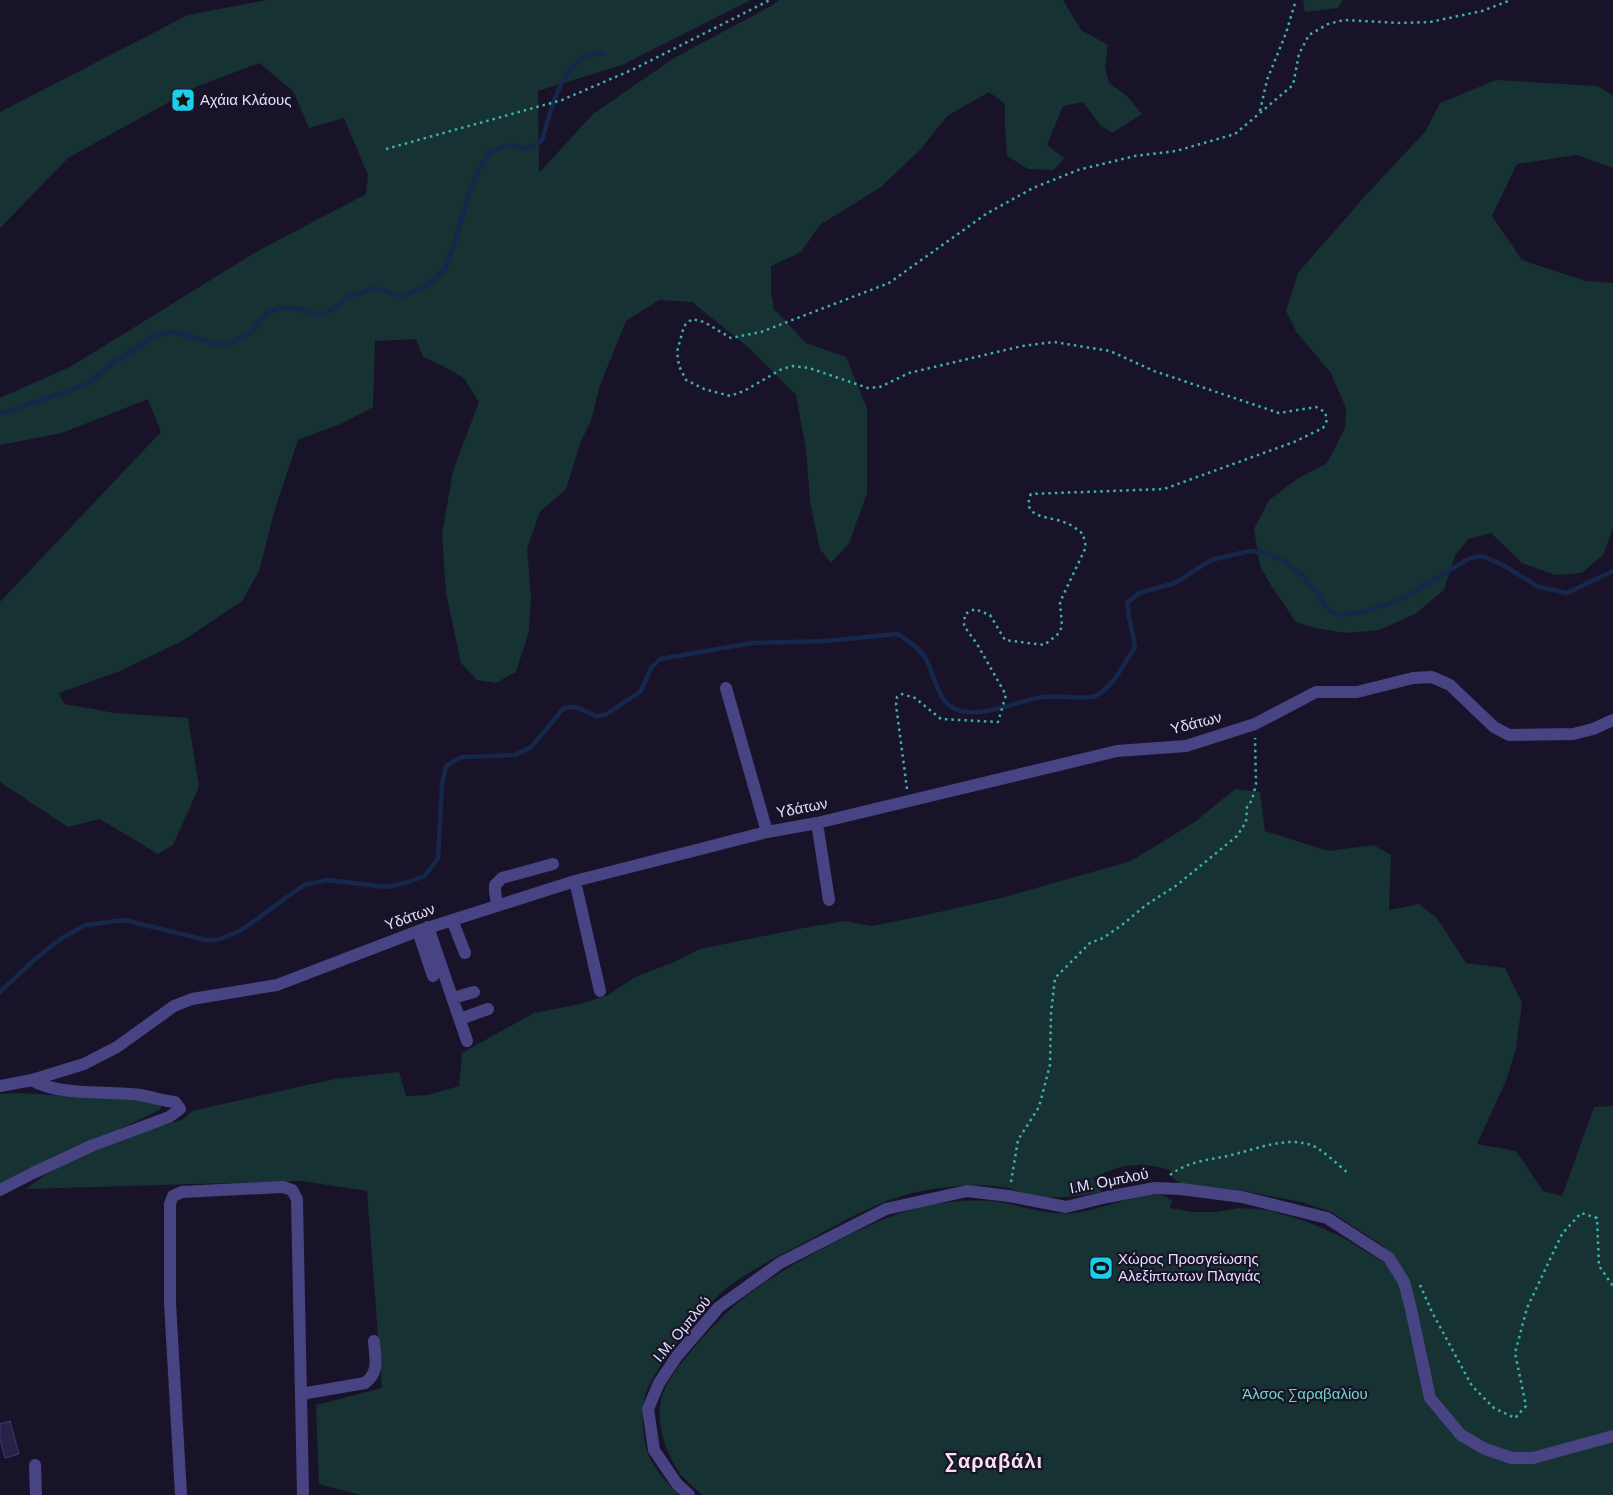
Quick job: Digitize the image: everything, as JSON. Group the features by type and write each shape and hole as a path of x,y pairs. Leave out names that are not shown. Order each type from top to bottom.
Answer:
{"street":[{"name":"Υδάτων","path":"0,1086 32,1080 84,1064 117,1047 174,1006 192,1000 277,985 423,929 575,881 767,832 816,823 1117,751 1186,746 1255,724 1316,692 1357,692 1413,678 1432,677 1450,685 1494,727 1509,735 1573,734 1593,729 1613,720"},
{"path":"726,688 767,832"},
{"path":"816,823 829,900"},
{"path":"498,905 495,885 502,878 553,864"},
{"path":"575,881 600,991"},
{"path":"452,920 465,953"},
{"path":"423,929 433,976"},
{"path":"423,929 453,998 466,1041"},
{"path":"453,998 474,992"},
{"path":"460,1019 488,1009"},
{"path":"0,1190 33,1172 91,1146 169,1117 180,1109 175,1102 141,1095 58,1089 43,1086 32,1080"},
{"path":"181,1495 170,1303 170,1204 174,1196 182,1192 283,1187 292,1190 297,1198 303,1495"},
{"name":"Ι.Μ. Ομπλού","path":"689,1495 677,1484 654,1450 648,1409 659,1383 677,1356 719,1307 780,1263 886,1209 967,1191 1066,1206 1107,1196 1161,1188 1181,1189 1242,1197 1327,1218 1389,1258 1404,1282 1430,1398 1460,1435 1485,1449 1512,1458 1533,1458 1613,1436"},
{"path":"301,1394 365,1382 372,1377 376,1368 374,1341"},
{"path":"35,1465 36,1495"}],"path":[{"path":"386,149 562,100 634,69 770,0"},
{"path":"1260,113 1267,80 1286,33 1296,0"},
{"path":"908,800 896,705 897,697 902,694 914,698 941,719 998,722 1006,695 977,644 964,626 965,614 975,609 990,615 1005,640 1044,645 1057,635 1062,628 1060,602 1086,546 1083,534 1075,528 1067,523 1037,515 1029,508 1028,502 1031,494 1164,488 1294,442 1323,428 1327,420 1325,412 1316,407 1279,413 1154,371 1110,351 1054,342 1022,346 909,373 880,387 868,388 809,368 793,366 782,369 744,391 730,396 704,389 686,380 679,366 677,352 684,326 692,319 704,322 731,338 761,332 889,283 986,214 1033,188 1078,170 1135,156 1176,151 1235,134 1293,85 1299,54 1309,35 1328,24 1344,20 1400,23 1430,22 1482,11 1511,0"},
{"path":"1009,1196 1018,1140 1039,1107 1050,1065 1051,1013 1055,978 1090,943 1103,938 1146,905 1177,886 1238,836 1246,822 1247,808 1252,800 1256,784 1255,724"},
{"path":"1161,1188 1167,1178 1181,1167 1206,1159 1277,1143 1301,1143 1313,1146 1348,1173"},
{"path":"1420,1284 1432,1312 1472,1386 1494,1408 1515,1418 1526,1406 1515,1353 1527,1308 1562,1234 1580,1213 1597,1218 1599,1266 1613,1286"}],"green space":[{"path":"267,0 751,0 622,65 538,91 539,173 593,114 674,58 779,0 1063,0 1081,30 1108,45 1105,67 1109,83 1127,96 1142,114 1112,133 1100,125 1083,102 1063,106 1047,145 1064,158 1054,170 1028,169 1007,156 1005,104 989,92 947,116 920,150 881,187 821,224 801,252 771,266 771,291 774,309 806,343 846,357 867,408 867,493 849,543 831,563 820,549 810,502 806,449 796,395 749,348 692,302 659,300 626,321 600,385 591,421 581,441 566,489 540,512 527,548 531,598 529,631 516,672 496,683 477,680 461,663 446,593 442,534 453,471 479,402 464,378 423,357 416,339 375,341 373,407 343,423 298,440 275,509 259,571 242,601 184,640 120,671 59,693 64,704 115,713 188,718 199,787 173,845 158,854 100,819 68,827 0,782 0,602 161,432 148,399 62,433 0,445 0,398 70,367 256,252 366,194 368,175 344,118 309,128 293,91 259,63 198,86 68,158 0,228 0,112 188,15"},
{"path":"1303,0 1343,0 1338,8 1305,12"},
{"path":"1496,80 1597,86 1613,95 1613,168 1577,155 1517,164 1492,216 1522,260 1586,281 1613,283 1613,528 1603,555 1582,573 1555,575 1522,563 1491,533 1468,539 1455,556 1444,590 1415,614 1379,630 1346,633 1315,628 1296,622 1260,566 1254,529 1269,500 1297,479 1327,463 1345,428 1346,408 1331,373 1297,333 1286,311 1298,273 1365,196 1425,132 1440,103"},
{"name":"Άλσος Σαραβαλίου","path":"1235,789 1260,792 1265,831 1328,851 1374,845 1391,855 1389,910 1419,904 1437,918 1466,963 1505,968 1522,1003 1516,1049 1506,1081 1477,1144 1516,1151 1543,1191 1562,1196 1594,1107 1613,1106 1613,1495 702,1495 680,1474 671,1459 664,1441 660,1423 660,1406 664,1391 671,1377 696,1345 735,1305 779,1273 851,1234 881,1220 912,1209 946,1202 981,1201 999,1202 1065,1214 1131,1199 1162,1195 1172,1201 1170,1208 1193,1212 1216,1212 1240,1208 1268,1210 1308,1222 1344,1238 1385,1263 1385,1247 1331,1212 1301,1202 1239,1190 1183,1184 1173,1179 1170,1170 1149,1165 1130,1165 1093,1178 1102,1192 1083,1195 1046,1197 1005,1187 982,1186 941,1188 907,1194 851,1217 769,1261 729,1286 707,1307 667,1356 648,1388 644,1400 643,1429 647,1450 658,1472 679,1495 361,1495 319,1484 316,1405 382,1388 367,1191 302,1181 26,1189 62,1165 100,1147 182,1120 192,1111 334,1079 399,1072 406,1096 428,1095 459,1086 462,1053 534,1013 580,1004 608,995 635,977 674,962 700,949 845,921 872,926 922,916 1005,897 1131,861 1196,821"},
{"path":"19,1093 143,1101 158,1103 161,1107 160,1110 0,1186 0,1094"}],"building":[{"path":"10,1421 19,1454 5,1458 0,1439 0,1424"}],"waterway":[{"path":"0,414 77,388 93,380 110,365 156,335 173,332 220,345 234,342 251,332 265,315 280,307 300,309 315,314 325,314 345,298 375,288 401,296 414,292 432,282 445,269 471,187 489,153 508,145 526,149 542,140 558,91 570,70 589,55 604,53"},
{"path":"0,992 35,959 62,938 86,925 124,920 206,940 217,940 240,931 304,885 327,880 387,887 425,876 438,858 442,785 446,766 462,757 515,755 531,747 564,708 576,707 596,716 605,715 641,691 651,668 660,659 752,643 826,641 898,634 914,645 923,655 929,664 942,697 950,706 960,711 983,712 1042,697 1078,698 1095,696 1107,687 1118,674 1135,647 1127,603 1139,593 1175,583 1211,560 1249,551 1267,553 1284,561 1303,576 1330,611 1339,615 1363,612 1402,599 1470,558 1482,556 1503,565 1539,587 1567,593 1613,571"}],"place":[{"name":"Αχάια Κλάους","path":"183,100"},
{"name":"Χώρος Προσγείωσης Αλεξίπτωτων Πλαγιάς","path":"1101,1268"}],"district":[{"name":"Σαραβάλι","path":"994,1461"}]}
